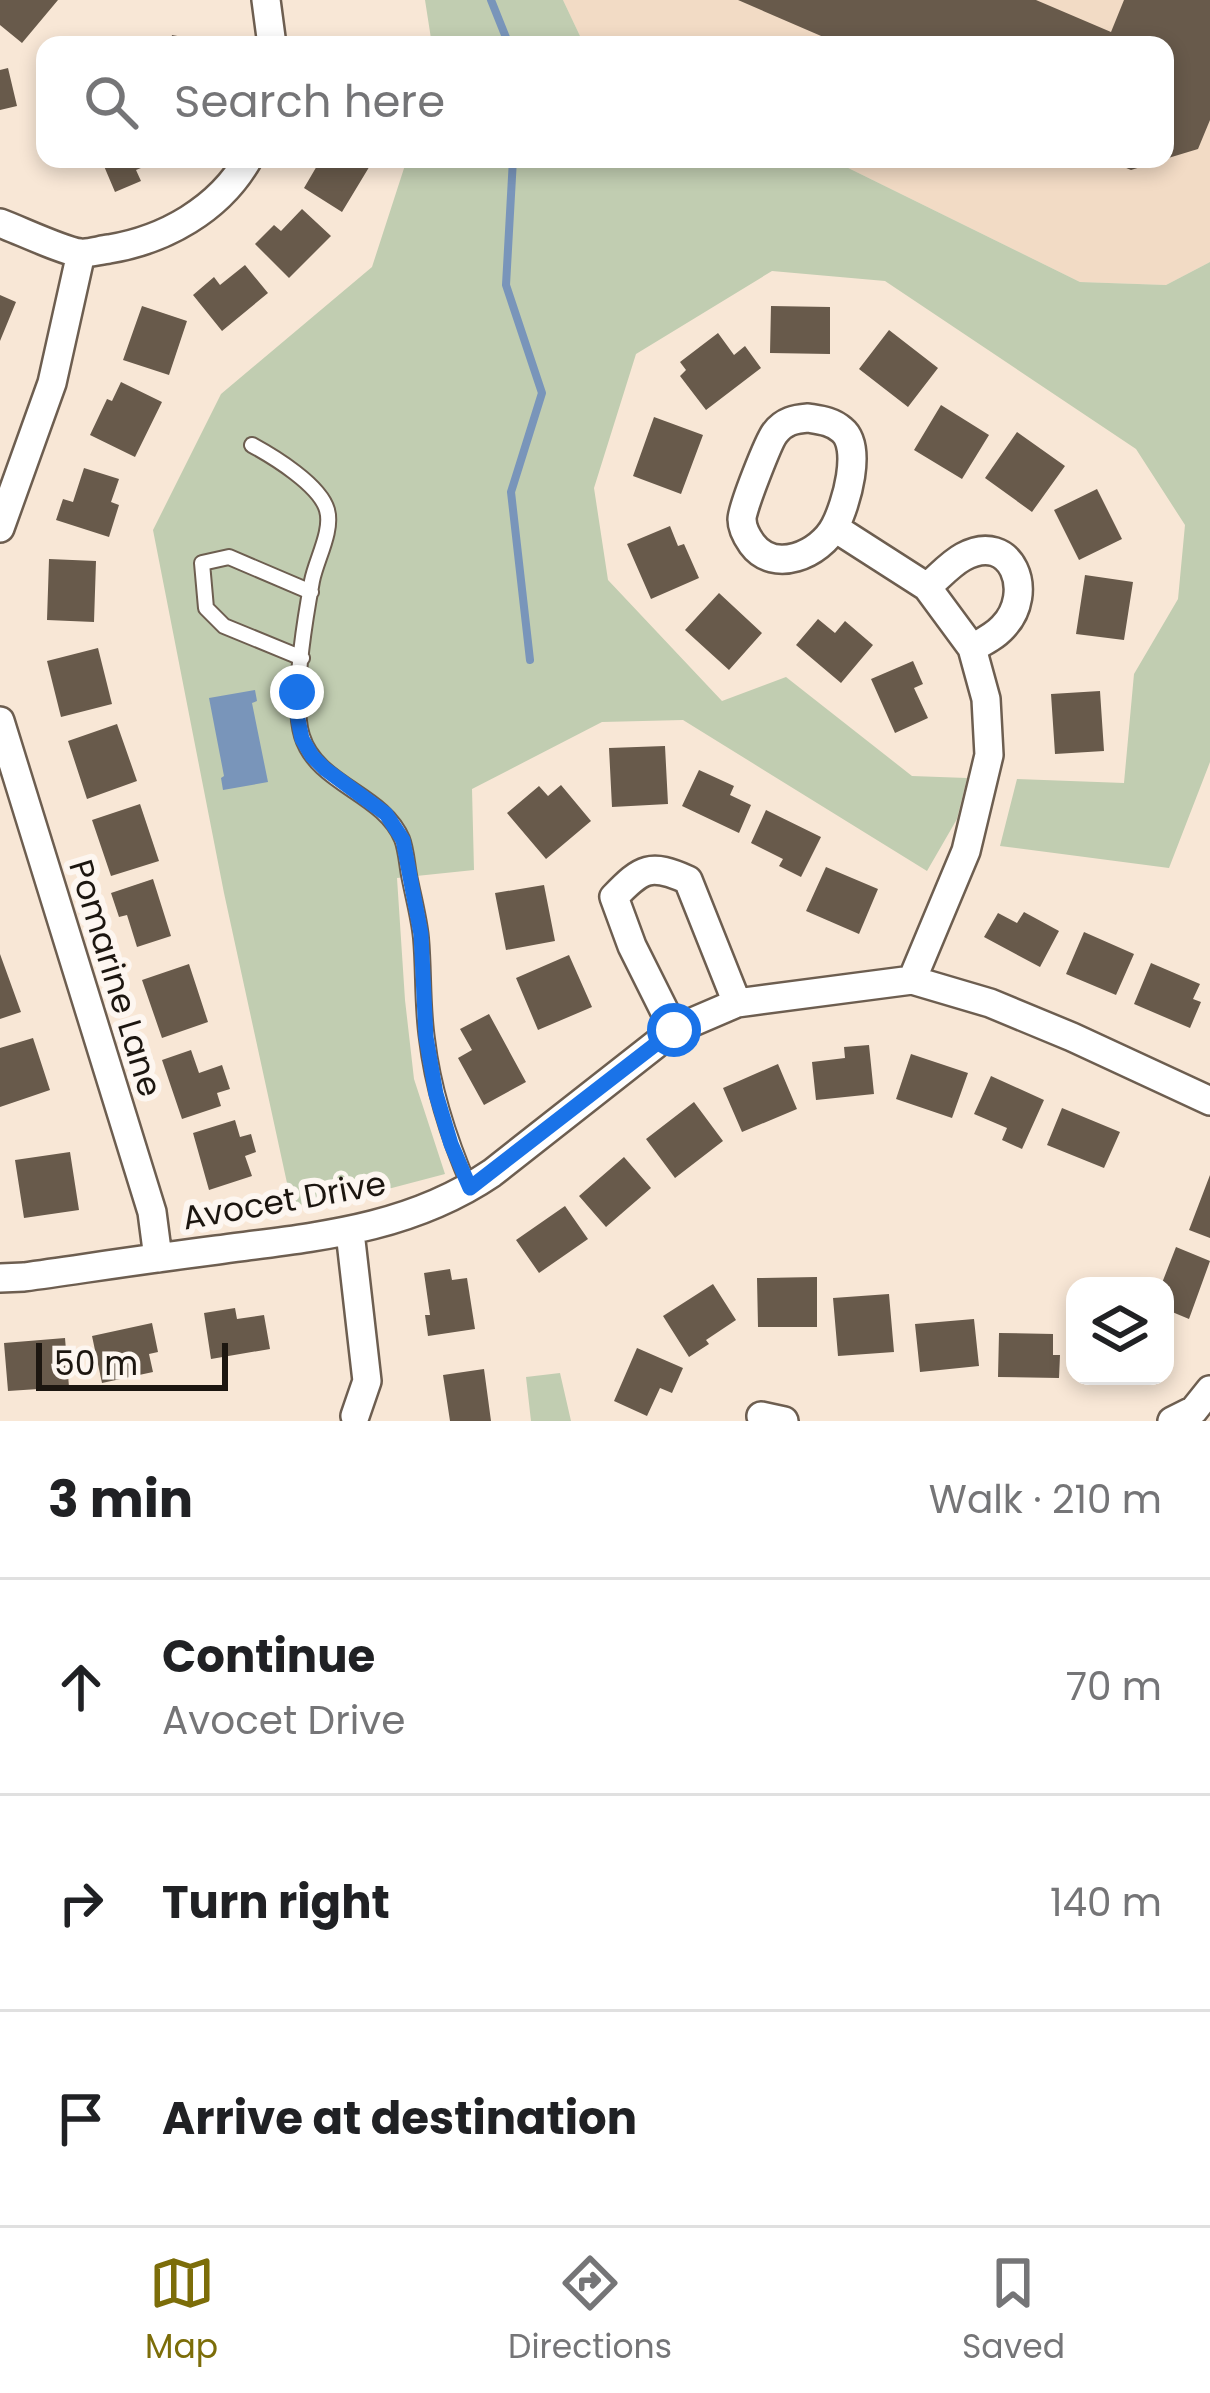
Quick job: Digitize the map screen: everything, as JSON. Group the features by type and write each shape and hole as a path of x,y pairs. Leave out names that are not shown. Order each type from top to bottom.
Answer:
{"street":[{"path":"266,0 271,36"},
{"path":"0,223 81,254 138,244 180,225 224,191 241,168"},
{"path":"0,528 52,383 81,254"},
{"path":"791,419 826,421 844,431 852,443 854,464 835,528 810,554 783,560 760,555 747,538 741,516 774,434 791,419"},
{"path":"835,528 927,587 972,649 986,700 989,755 966,851 912,980"},
{"path":"927,587 963,557 980,551 1010,560 1018,572 1017,606 1006,625 972,649"},
{"name":"Pomarine Lane","path":"0,721 8,779 152,1212 158,1258"},
{"path":"674,1030 644,973 614,897 637,874 666,870 688,880 737,1003"},
{"name":"Avocet Drive","path":"0,1278 350,1232 421,1212 470,1188 674,1030 737,1003 912,980 1051,1028 1210,1101"},
{"path":"350,1232 367,1381 355,1416"},
{"path":"1172,1421 1194,1410 1210,1390"}],"lane":[{"path":"252,445 280,460 327,507 302,658 297,714 302,739 325,769 386,814 403,840 421,934 426,1037 436,1094 470,1188"},
{"path":"302,658 224,626 206,608 202,563 229,557 310,592"}],"shaded area":[{"path":"563,0 1210,0 1210,262 1166,285 1080,282 848,168 1174,168 1174,36 580,36"}],"green space":[{"path":"425,0 563,0 580,36 431,36"},
{"path":"404,168 848,168 1080,282 1166,285 1210,262 1210,762 1169,868 1000,846 1017,779 1124,783 1134,674 1178,599 1185,525 1136,449 885,281 772,271 636,354 594,488 608,580 722,701 786,677 912,776 967,778 957,819 927,871 683,720 602,722 472,789 474,870 397,878 414,1079 445,1174 369,1194 292,1206 153,530 221,394 372,267"},
{"path":"560,1373 571,1421 531,1421 526,1377"}],"water":[{"path":"255,690 257,701 252,703 268,782 223,790 209,698"}],"building":[{"path":"0,0 58,0 22,43 0,25"},
{"path":"738,0 1036,0 1111,32 1124,0 1210,0 1210,120 1198,149 1174,156 1174,36 821,36"},
{"path":"8,68 17,106 0,110 0,70"},
{"path":"105,168 141,168 136,170 141,181 115,192"},
{"path":"316,168 369,168 342,212 304,188"},
{"path":"302,209 331,236 289,278 255,244 274,225 281,231"},
{"path":"245,265 268,293 222,331 193,295 214,277 220,285"},
{"path":"0,295 16,302 0,341"},
{"path":"142,306 187,321 169,375 123,360"},
{"path":"771,306 830,307 830,354 770,353"},
{"path":"889,330 938,368 908,407 859,369"},
{"path":"718,333 734,355 745,346 761,368 706,410 680,376 686,370 680,362"},
{"path":"121,382 162,402 135,457 90,435"},
{"path":"941,405 989,435 962,479 914,450"},
{"path":"654,417 703,435 681,494 633,476"},
{"path":"1017,432 1065,466 1032,512 985,478"},
{"path":"84,468 119,479 111,502 119,505 109,537 56,520 63,499 73,502"},
{"path":"1097,489 1122,539 1079,560 1054,510"},
{"path":"670,526 699,578 651,599 627,544"},
{"path":"49,559 96,561 94,622 47,620"},
{"path":"1085,575 1133,582 1124,640 1076,634"},
{"path":"719,593 762,633 729,670 685,630"},
{"path":"818,619 835,633 845,621 873,645 841,683 796,645"},
{"path":"98,648 112,704 61,717 47,661"},
{"path":"913,661 923,684 914,688 928,718 895,733 871,679"},
{"path":"1100,691 1104,751 1055,754 1051,694"},
{"path":"117,724 137,781 87,799 68,741"},
{"path":"665,746 668,804 612,807 609,748"},
{"path":"699,770 734,786 730,795 751,805 739,833 682,806"},
{"path":"561,785 591,821 546,859 507,813 539,786 548,796"},
{"path":"140,804 159,861 111,876 92,820"},
{"path":"766,810 821,837 801,877 779,866 783,859 751,843"},
{"path":"826,867 878,889 859,934 806,911"},
{"path":"153,879 171,936 137,947 127,915 119,917 111,893"},
{"path":"544,885 555,941 506,950 495,893"},
{"path":"1024,912 1059,931 1040,967 984,937 998,913 1017,923"},
{"path":"1084,932 1134,954 1116,995 1066,974"},
{"path":"0,954 21,1012 0,1019"},
{"path":"569,955 592,1007 538,1030 516,978"},
{"path":"1151,963 1200,984 1193,999 1201,1002 1190,1028 1134,1004"},
{"path":"189,964 208,1022 162,1038 142,980"},
{"path":"489,1014 526,1082 484,1105 458,1058 472,1050 460,1029"},
{"path":"33,1038 50,1090 0,1107 0,1048"},
{"path":"869,1045 874,1094 816,1100 812,1062 845,1058 844,1047"},
{"path":"191,1050 199,1073 222,1065 230,1089 217,1093 221,1106 182,1119 162,1060"},
{"path":"911,1054 968,1073 952,1118 896,1099"},
{"path":"778,1064 797,1109 742,1132 723,1088"},
{"path":"991,1076 1044,1100 1022,1149 1002,1140 1007,1128 974,1114"},
{"path":"694,1102 723,1141 675,1178 646,1139"},
{"path":"1062,1108 1120,1132 1104,1168 1047,1145"},
{"path":"235,1120 240,1137 251,1134 256,1152 245,1156 252,1176 209,1190 193,1133"},
{"path":"70,1152 79,1210 24,1218 15,1160"},
{"path":"624,1157 651,1188 606,1227 579,1196"},
{"path":"1210,1175 1210,1238 1189,1230"},
{"path":"565,1206 588,1239 539,1273 516,1240"},
{"path":"1176,1247 1210,1261 1189,1319 1174,1313 1174,1277 1164,1277"},
{"path":"450,1269 452,1280 467,1278 475,1329 428,1336 424,1273"},
{"path":"817,1277 817,1327 758,1327 757,1278"},
{"path":"713,1284 736,1320 689,1357 663,1316"},
{"path":"889,1294 894,1352 838,1356 833,1298"},
{"path":"235,1308 237,1319 264,1315 270,1349 211,1359 204,1313"},
{"path":"974,1319 979,1366 920,1372 915,1324"},
{"path":"152,1323 158,1352 149,1354 153,1372 102,1383 92,1336"},
{"path":"999,1333 1053,1334 1053,1355 1060,1355 1059,1378 998,1377"},
{"path":"65,1338 69,1387 8,1391 4,1343"},
{"path":"637,1348 683,1368 672,1393 660,1388 647,1416 614,1401"},
{"path":"484,1369 491,1421 450,1421 443,1375"}],"waterway":[{"path":"491,0 505,36"},
{"path":"512,168 506,285 542,393 511,492 530,660"}],"route":[{"path":"297,692 302,739 312,756 386,814 403,840 421,934 426,1037 436,1094 470,1188 674,1030"}]}
